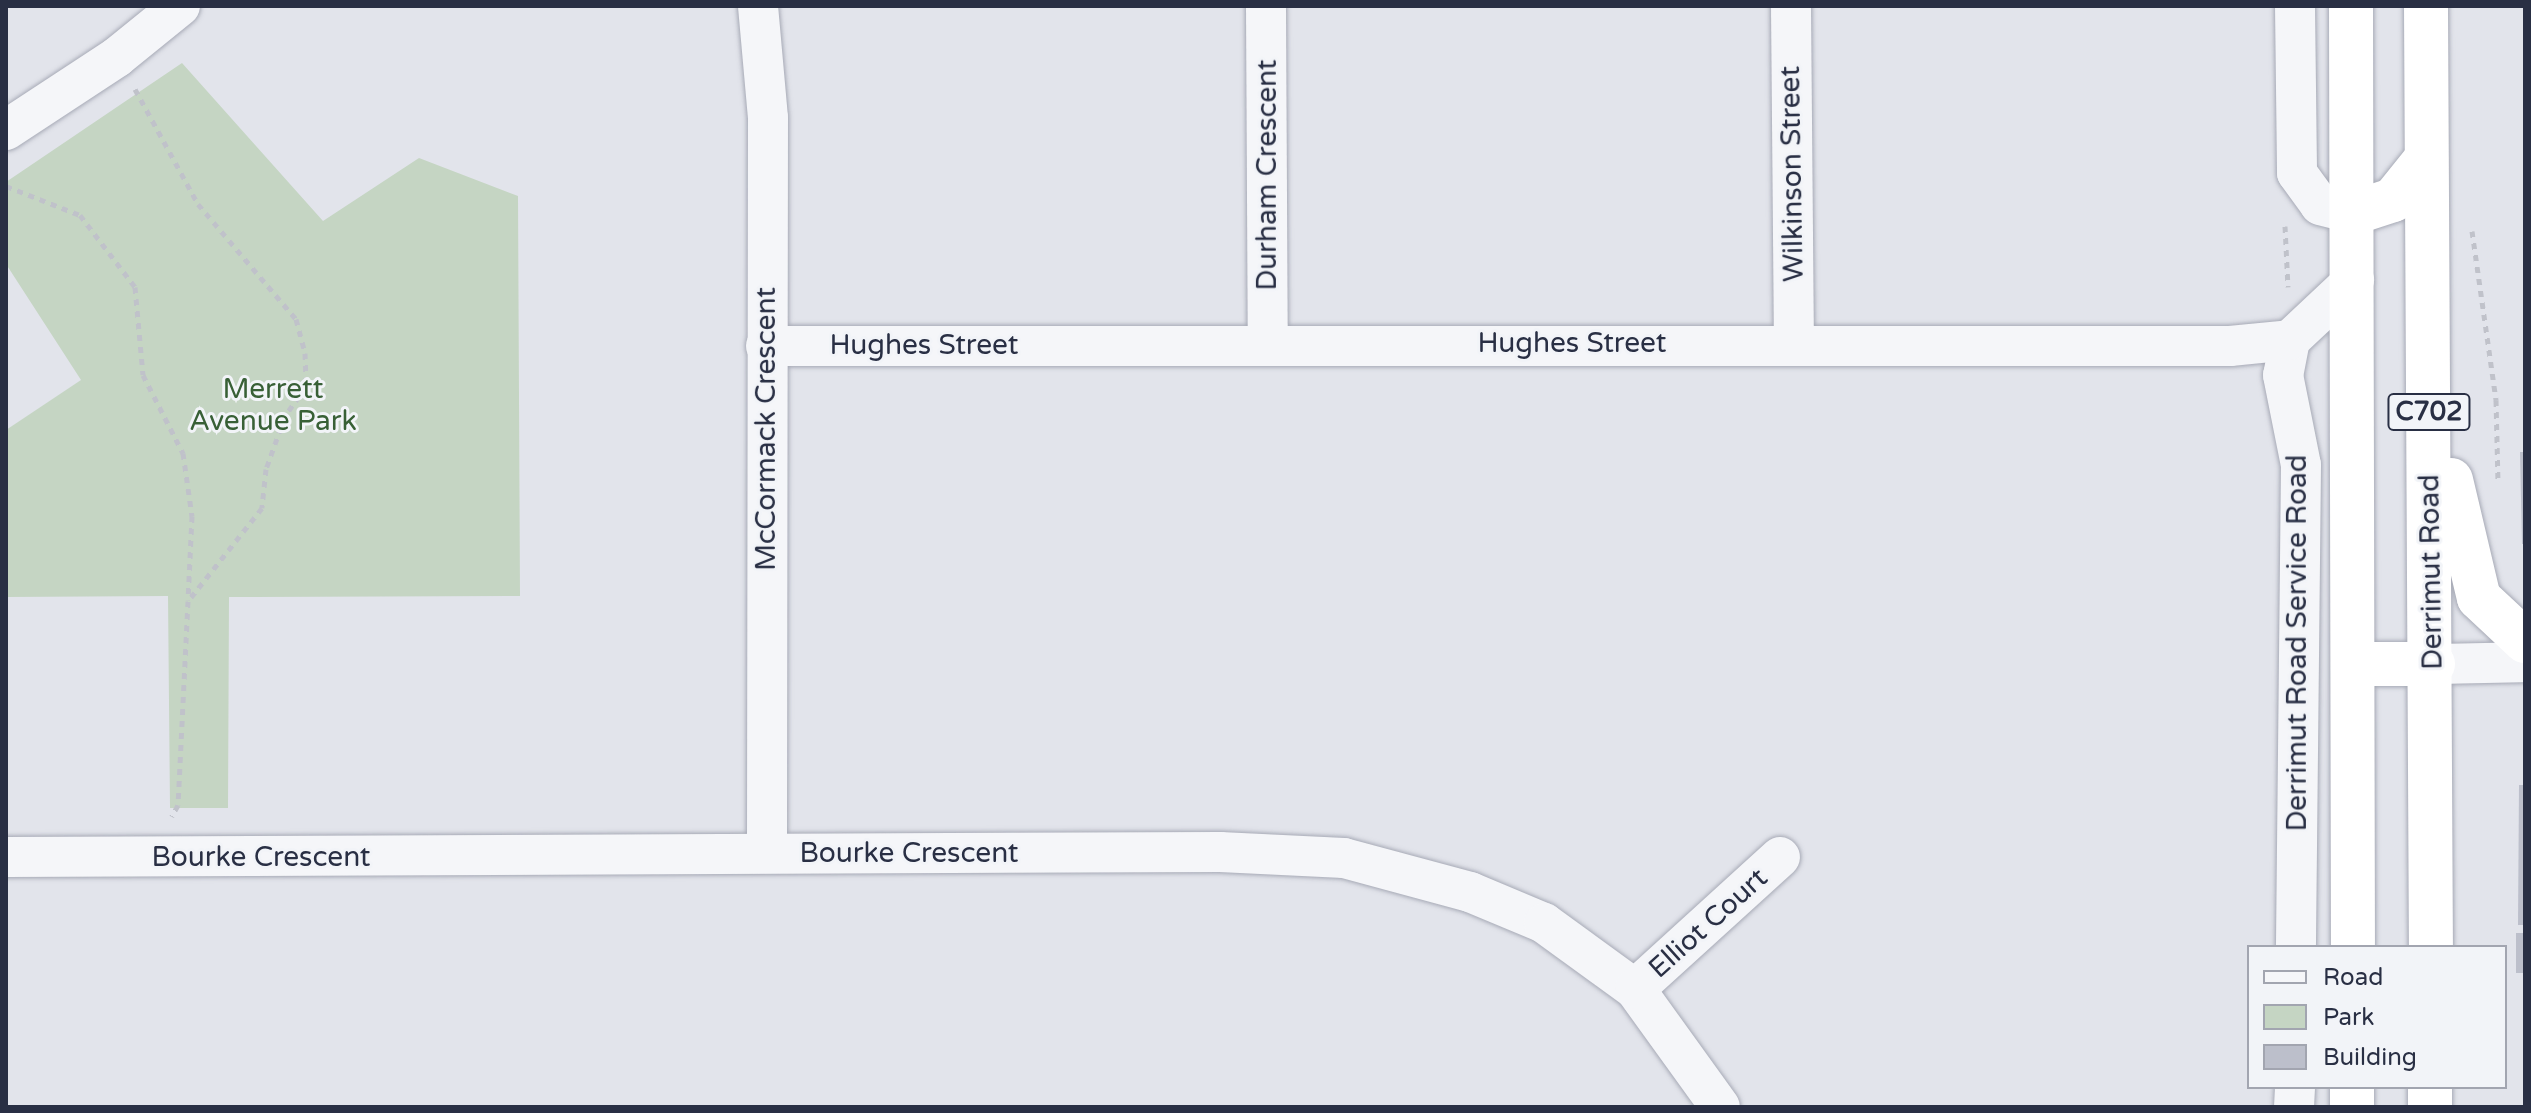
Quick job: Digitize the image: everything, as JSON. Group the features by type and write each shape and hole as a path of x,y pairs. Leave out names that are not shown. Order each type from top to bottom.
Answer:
{"highway":[{"name":"C702","path":"2351,6 2356,664 2353,945"},
{"name":"Derrimut Road","path":"2426,6 2433,664 2431,945"},
{"path":"2353,213 2393,200 2426,159"},
{"path":"2428,283 2468,571 2488,611 2525,641"},
{"path":"2356,664 2433,664"}],"street":[{"path":"6,130 117,57 180,6"},
{"name":"McCormack Crescent","path":"758,6 768,118 767,853"},
{"name":"Durham Crescent","path":"1266,6 1268,344"},
{"name":"Wilkinson Street","path":"1791,6 1794,342"},
{"path":"2295,6 2297,173 2320,205 2353,213"},
{"path":"2290,340 2354,280"},
{"name":"Hughes Street","path":"766,346 1794,342 2230,346 2290,340"},
{"name":"Derrimut Road Service Road","path":"2290,340 2283,375 2301,465 2296,945"},
{"path":"2433,664 2525,662"},
{"name":"Bourke Crescent","path":"6,857 767,853 1344,858 1470,892 1544,923 1635,989 1720,1107"},
{"name":"Elliot Court","path":"1635,989 1780,857"}],"path":[{"path":"117,57 198,204 296,319 305,353 306,386 285,416 266,469 262,508 188,601"},
{"path":"2290,340 2284,204 2297,173"},
{"path":"6,186 80,215 135,287 143,375 183,453 192,516 178,805 162,857"},
{"path":"2471,212 2496,400 2498,493"}],"green space":[{"name":"Merrett Avenue Park","path":"182,63 323,221 419,158 518,196 520,596 229,597 228,808 170,808 168,596 6,597 6,430 81,380 6,264 6,182"}],"building":[{"path":"2520,452 2525,452 2525,544 2522,544"},
{"path":"2519,785 2525,785 2525,925 2518,925"},
{"path":"2516,933 2525,933 2525,973 2516,973"}]}
